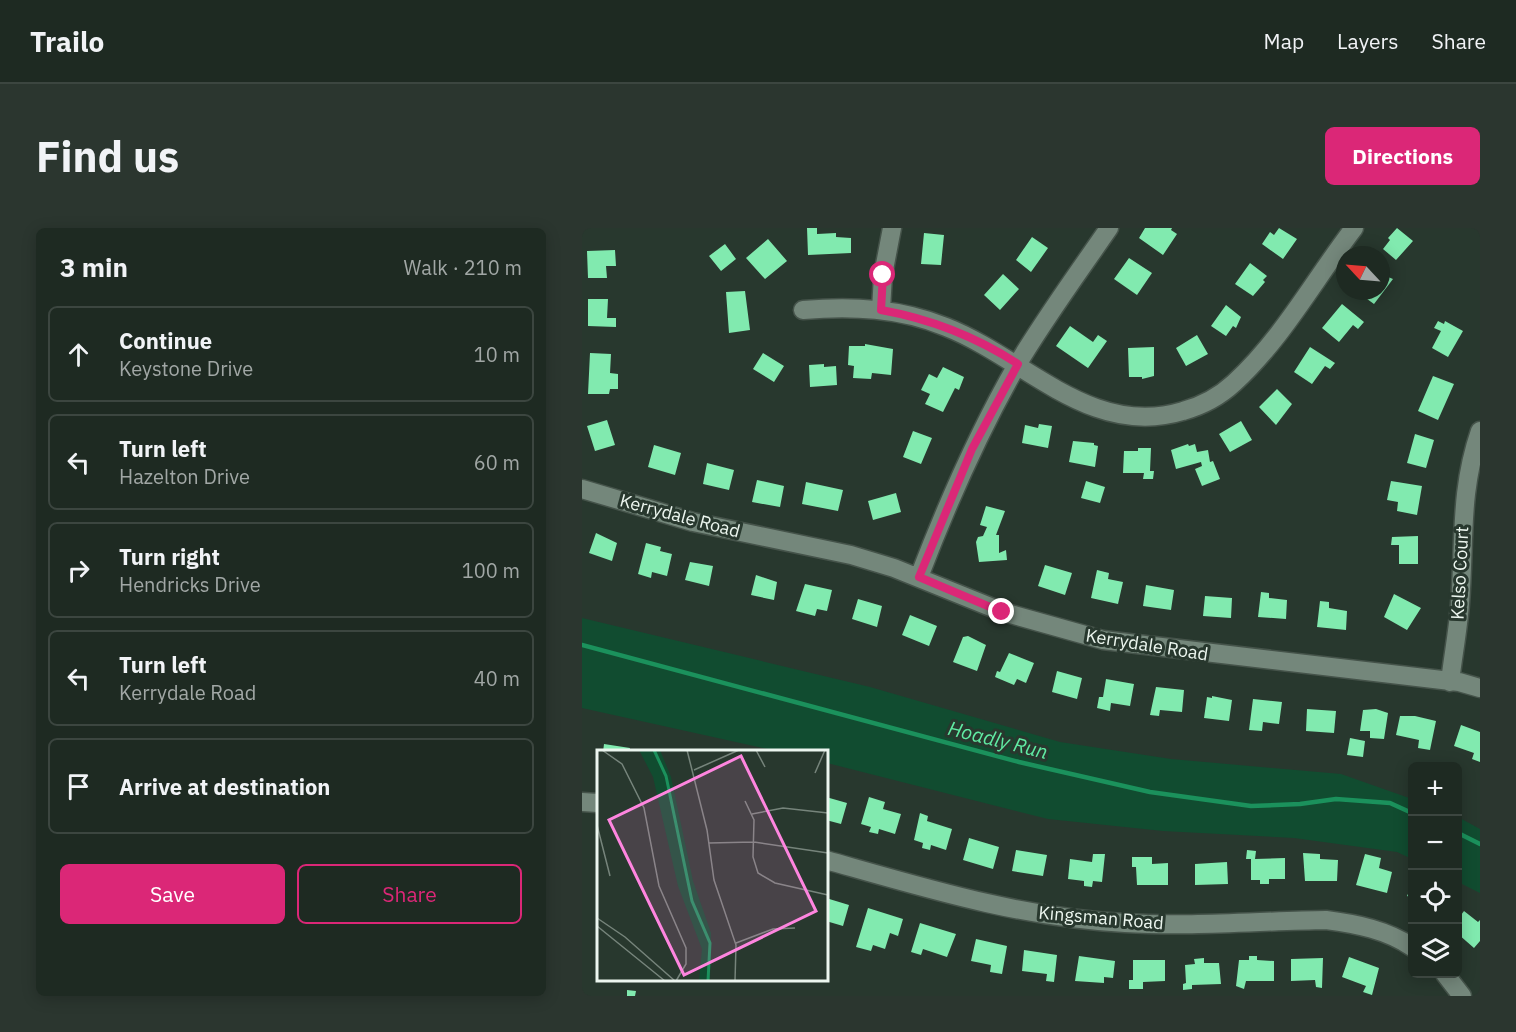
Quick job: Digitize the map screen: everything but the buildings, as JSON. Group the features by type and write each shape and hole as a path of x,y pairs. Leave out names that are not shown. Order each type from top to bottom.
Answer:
{"street":[{"path":"881,310 883,275 892,228"},
{"path":"919,577 972,449 1018,364 1109,228"},
{"path":"803,310 858,308 881,310 944,326 971,337 1018,364 1057,391 1107,413 1150,418 1191,409 1232,385 1281,333 1354,228"},
{"name":"Kelso Court","path":"1450,682 1460,603 1461,540 1468,475 1480,431"},
{"name":"Kerrydale Road","path":"582,489 693,522 851,555 919,577 1002,612 1058,629 1126,645 1450,682 1480,688"},
{"path":"582,802 597,803"},
{"name":"Kingsman Road","path":"828,861 950,896 1066,918 1168,924 1326,920 1358,924 1383,932 1408,944"},
{"path":"1448,978 1462,996"}],"green space":[{"path":"582,618 870,687 1060,742 1171,759 1341,774 1408,798 1408,857 1397,852 1294,838 1163,831 1048,819 828,763 828,750 772,750 582,708"},
{"path":"1462,819 1480,829 1480,893 1462,884"}],"waterway":[{"name":"Hoadly Run","path":"582,645 1019,762 1150,792 1251,806 1300,804 1336,799 1390,803 1408,811"},
{"name":"Hoadly Run","path":"1462,835 1480,844"}],"route":[{"path":"883,275 881,310 944,326 971,337 1018,364 972,449 919,577 1002,612"}]}
